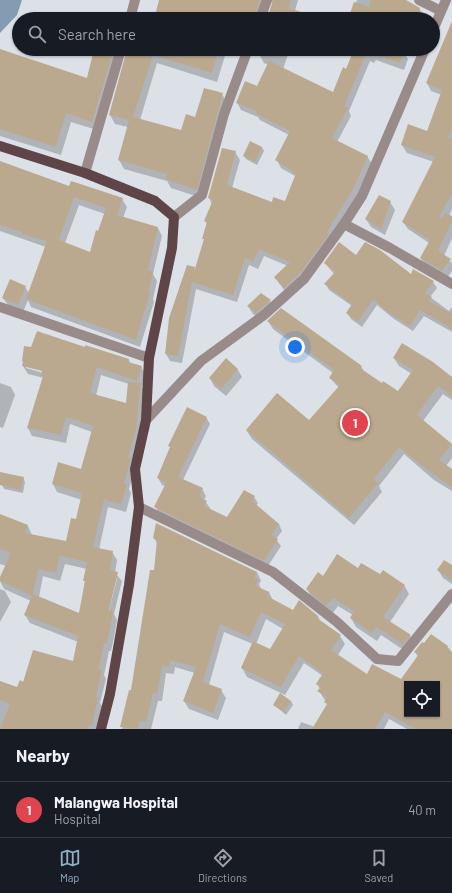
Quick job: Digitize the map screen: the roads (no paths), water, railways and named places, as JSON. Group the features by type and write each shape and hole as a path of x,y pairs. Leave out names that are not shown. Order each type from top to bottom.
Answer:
{"main road":[{"path":"0,146 85,174 154,201 174,217 172,248 149,358 146,420 135,469 139,507 129,585 110,694 101,729"}],"street":[{"path":"132,12 135,0"},
{"path":"263,12 267,0"},
{"path":"419,0 441,11 446,0"},
{"path":"85,174 119,56"},
{"path":"174,217 202,194 224,114 245,56"},
{"path":"146,420 201,360 264,315 304,279 344,224 362,196 422,56"},
{"path":"344,224 390,248 452,284"},
{"path":"0,307 149,358"},
{"path":"139,507 273,572 337,622 377,659 398,661 452,594"}],"water":[{"path":"0,0 22,0 18,12 12,12 12,20 0,33"}],"place":[{"name":"Malangwa Hospital","path":"355,423"}]}
